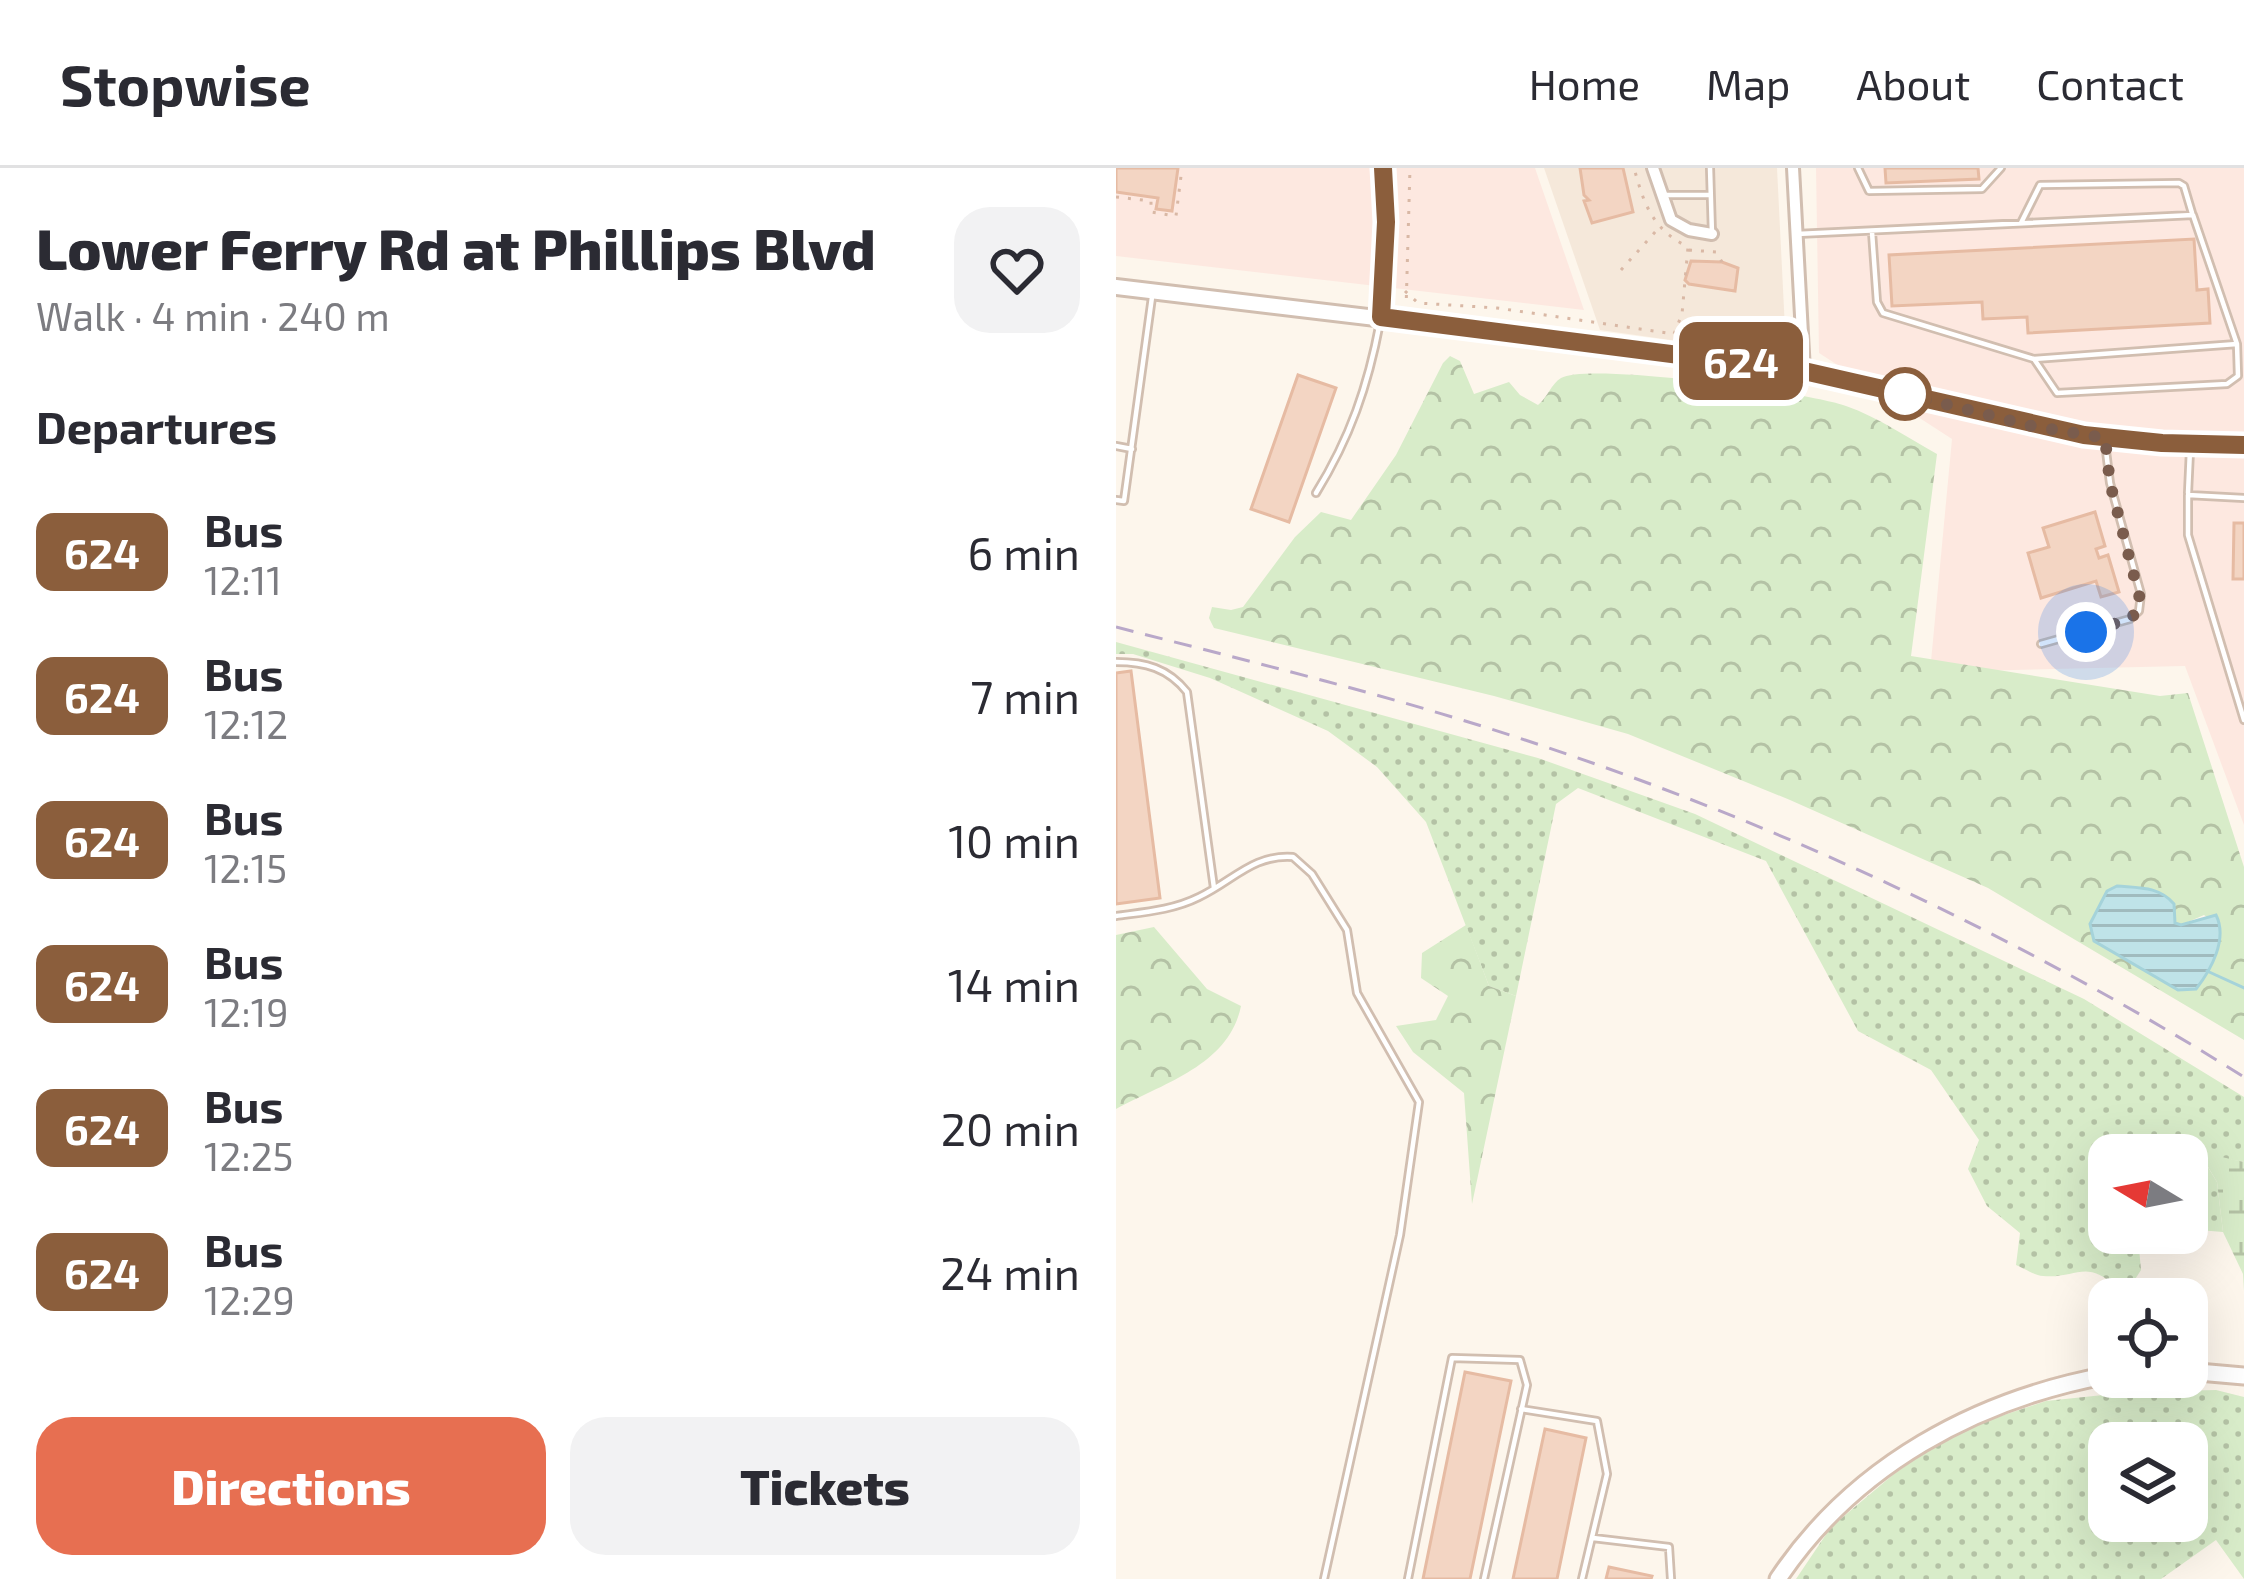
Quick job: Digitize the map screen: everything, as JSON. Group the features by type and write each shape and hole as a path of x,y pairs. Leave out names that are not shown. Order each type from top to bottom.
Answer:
{"main road":[{"path":"2208,1372 2241,1375"},
{"path":"1778,1579 1849,1497 1908,1450 1999,1404 2088,1380"}],"street":[{"path":"1381,317 1386,222 1383,168"},
{"path":"1653,168 1671,220 1689,230 1712,234"},
{"path":"1793,168 1804,371"},
{"path":"1116,287 1804,371 2032,426 2105,438 2244,445"}],"lane":[{"path":"1711,168 1712,234"},
{"path":"1858,168 1869,191 1982,189 2001,168"},
{"path":"2021,223 2040,184 2184,186 2237,344 2240,367 2228,384 2057,393 2034,359"},
{"path":"1661,195 1711,195"},
{"path":"1797,234 2193,215"},
{"path":"1872,232 1876,302 1883,313 2034,359 2237,344"},
{"path":"1116,500 1124,501 1153,291"},
{"path":"1316,493 1340,455 1361,406 1381,317"},
{"path":"2041,644 2131,619 2140,610 2141,594 2110,483 2105,438"},
{"path":"2191,445 2188,535 2244,720"},
{"path":"1116,446 1132,449"},
{"path":"2188,495 2244,498"},
{"path":"1116,662 1167,671 1186,692 1214,888"},
{"path":"1116,916 1171,908 1255,861 1293,857 1302,863 1347,930 1357,994 1419,1102 1400,1235 1324,1579"},
{"path":"1408,1579 1452,1358 1520,1360 1527,1385 1484,1579"},
{"path":"1522,1409 1597,1421 1607,1474 1582,1579"},
{"path":"1592,1538 1669,1547 1671,1579"}],"path":[{"path":"1116,197 1151,201 1151,212 1176,216 1182,168"},
{"path":"1406,320 1410,168"},
{"path":"1634,168 1645,206 1659,229 1688,250 1716,252 1722,262"},
{"path":"1622,270 1659,229"},
{"path":"1405,291 1418,303 1497,308 1672,335 1682,314 1688,250"}],"shaded area":[{"path":"1116,168 1535,168 1584,310 1116,256"},
{"path":"1544,168 1777,168 1785,329 1779,346 1762,353 1600,330"},
{"path":"1816,168 2244,168 2244,825 2185,666 1930,672 1952,439 1819,353"}],"green space":[{"path":"1450,356 1460,361 1474,394 1509,382 1538,405 1561,378 1580,374 1654,376 1825,400 1881,422 1937,454 1911,656 2160,696 2188,693 2244,867 2244,1040 1988,888 1628,734 1214,628 1209,618 1212,607 1243,607 1295,537 1321,512 1351,520 1396,455","holes":["2107,891 2175,910 2175,923 2204,915 2221,927 2218,948 2178,990 2094,941 2090,924"]},
{"path":"1116,642 1538,758 1695,814 2084,999 2244,1097 2244,1162 2208,1155 2208,1134 2088,1134 2088,1254 2140,1254 2141,1270 2136,1278 2106,1278 2088,1272 2040,1276 2016,1265 2020,1233 1987,1206 1968,1169 1979,1140 1931,1070 1858,1031 1766,861 1578,788 1556,804 1516,996 1489,986 1426,822 1377,767 1328,731 1210,678 1133,654 1116,654"},
{"path":"1466,925 1489,986 1516,996 1472,1204 1464,1093 1413,1052 1396,1026 1436,1020 1448,996 1421,978 1422,953"},
{"path":"1154,927 1207,989 1241,1006 1234,1026 1209,1058 1116,1109 1116,935"},
{"path":"2208,1154 2244,1162 2244,1291 2243,1274 2223,1232 2217,1182 2208,1167"},
{"path":"2208,1167 2217,1182 2223,1232 2208,1231"},
{"path":"2208,1390 2216,1390 2244,1397 2244,1579 2216,1540 2161,1579 1796,1579 1831,1527 1894,1474 1956,1431 2046,1401 2088,1397 2208,1398"}],"water":[{"path":"2117,886 2162,894 2174,904 2175,923 2181,925 2216,915 2219,944 2196,989 2178,990 2094,941 2090,924 2107,891"}],"building":[{"path":"1116,168 1178,168 1172,211 1156,209 1158,198 1116,192"},
{"path":"1580,168 1623,168 1633,212 1592,223"},
{"path":"1885,168 1978,168 1979,179 1886,183"},
{"path":"2194,239 2197,290 2208,289 2210,323 2028,333 2027,317 1983,319 1982,302 1892,306 1889,255"},
{"path":"1691,261 1738,268 1735,291 1689,284 1685,280"},
{"path":"1298,375 1336,388 1289,522 1251,509"},
{"path":"2095,512 2105,546 2096,549 2099,558 2108,555 2119,592 2101,597 2096,581 2041,598 2028,553 2049,547 2043,528"},
{"path":"2234,523 2244,523 2244,579 2233,579"},
{"path":"1131,671 1160,898 1116,904 1116,673"},
{"path":"1465,1372 1511,1381 1470,1579 1423,1579"},
{"path":"1545,1429 1586,1438 1557,1579 1513,1579"},
{"path":"1609,1567 1652,1576 1606,1579"}],"waterway":[{"path":"2207,971 2244,988"}],"railway":[{"path":"1116,627 1440,713 1727,814 1992,934 2244,1077"}],"bus line":[{"name":"624","path":"1383,168 1386,222 1381,317 1804,371 2084,435 2244,445"}],"route":[{"path":"1905,394 2032,426 2105,438 2110,483 2141,603 2131,619 2086,632"}]}
